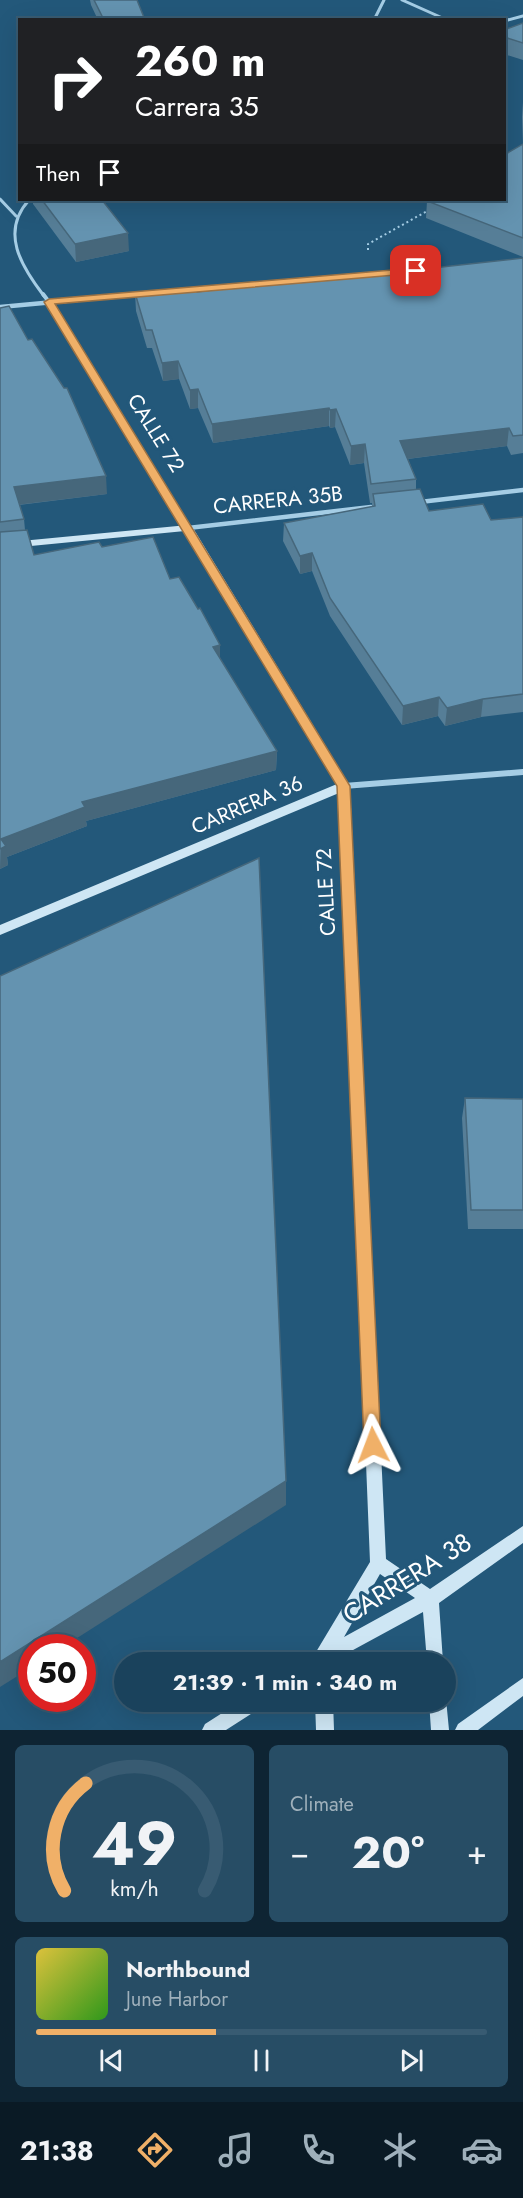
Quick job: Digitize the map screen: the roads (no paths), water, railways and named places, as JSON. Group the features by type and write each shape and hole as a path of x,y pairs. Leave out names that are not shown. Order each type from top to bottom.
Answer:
{"main road":[{"name":"CARRERA 35B","path":"0,546 188,528"},
{"name":"CALLE 72","path":"188,528 344,786 378,1563"},
{"name":"CARRERA 36","path":"0,930 344,786"},
{"name":"CARRERA 38","path":"336,1652 430,1599 523,1534"},
{"path":"325,1652 378,1563 430,1599 434,1652"},
{"path":"464,1730 523,1686"},
{"path":"211,1730 239,1712"},
{"path":"324,1712 325,1730"},
{"path":"439,1712 440,1730"}],"street":[{"path":"303,280 372,275"},
{"path":"188,290 268,283"},
{"path":"0,307 153,293"},
{"name":"CALLE 72","path":"49,302 188,528"},
{"path":"407,503 523,490"},
{"name":"CARRERA 35B","path":"188,528 384,506"},
{"name":"CARRERA 36","path":"344,786 523,771"}],"lane":[{"path":"375,18 384,0"},
{"path":"402,0 442,18"},
{"path":"506,20 523,16"},
{"path":"0,198 16,216"},
{"path":"28,201 16,216 14,234 21,262 49,302"}]}
